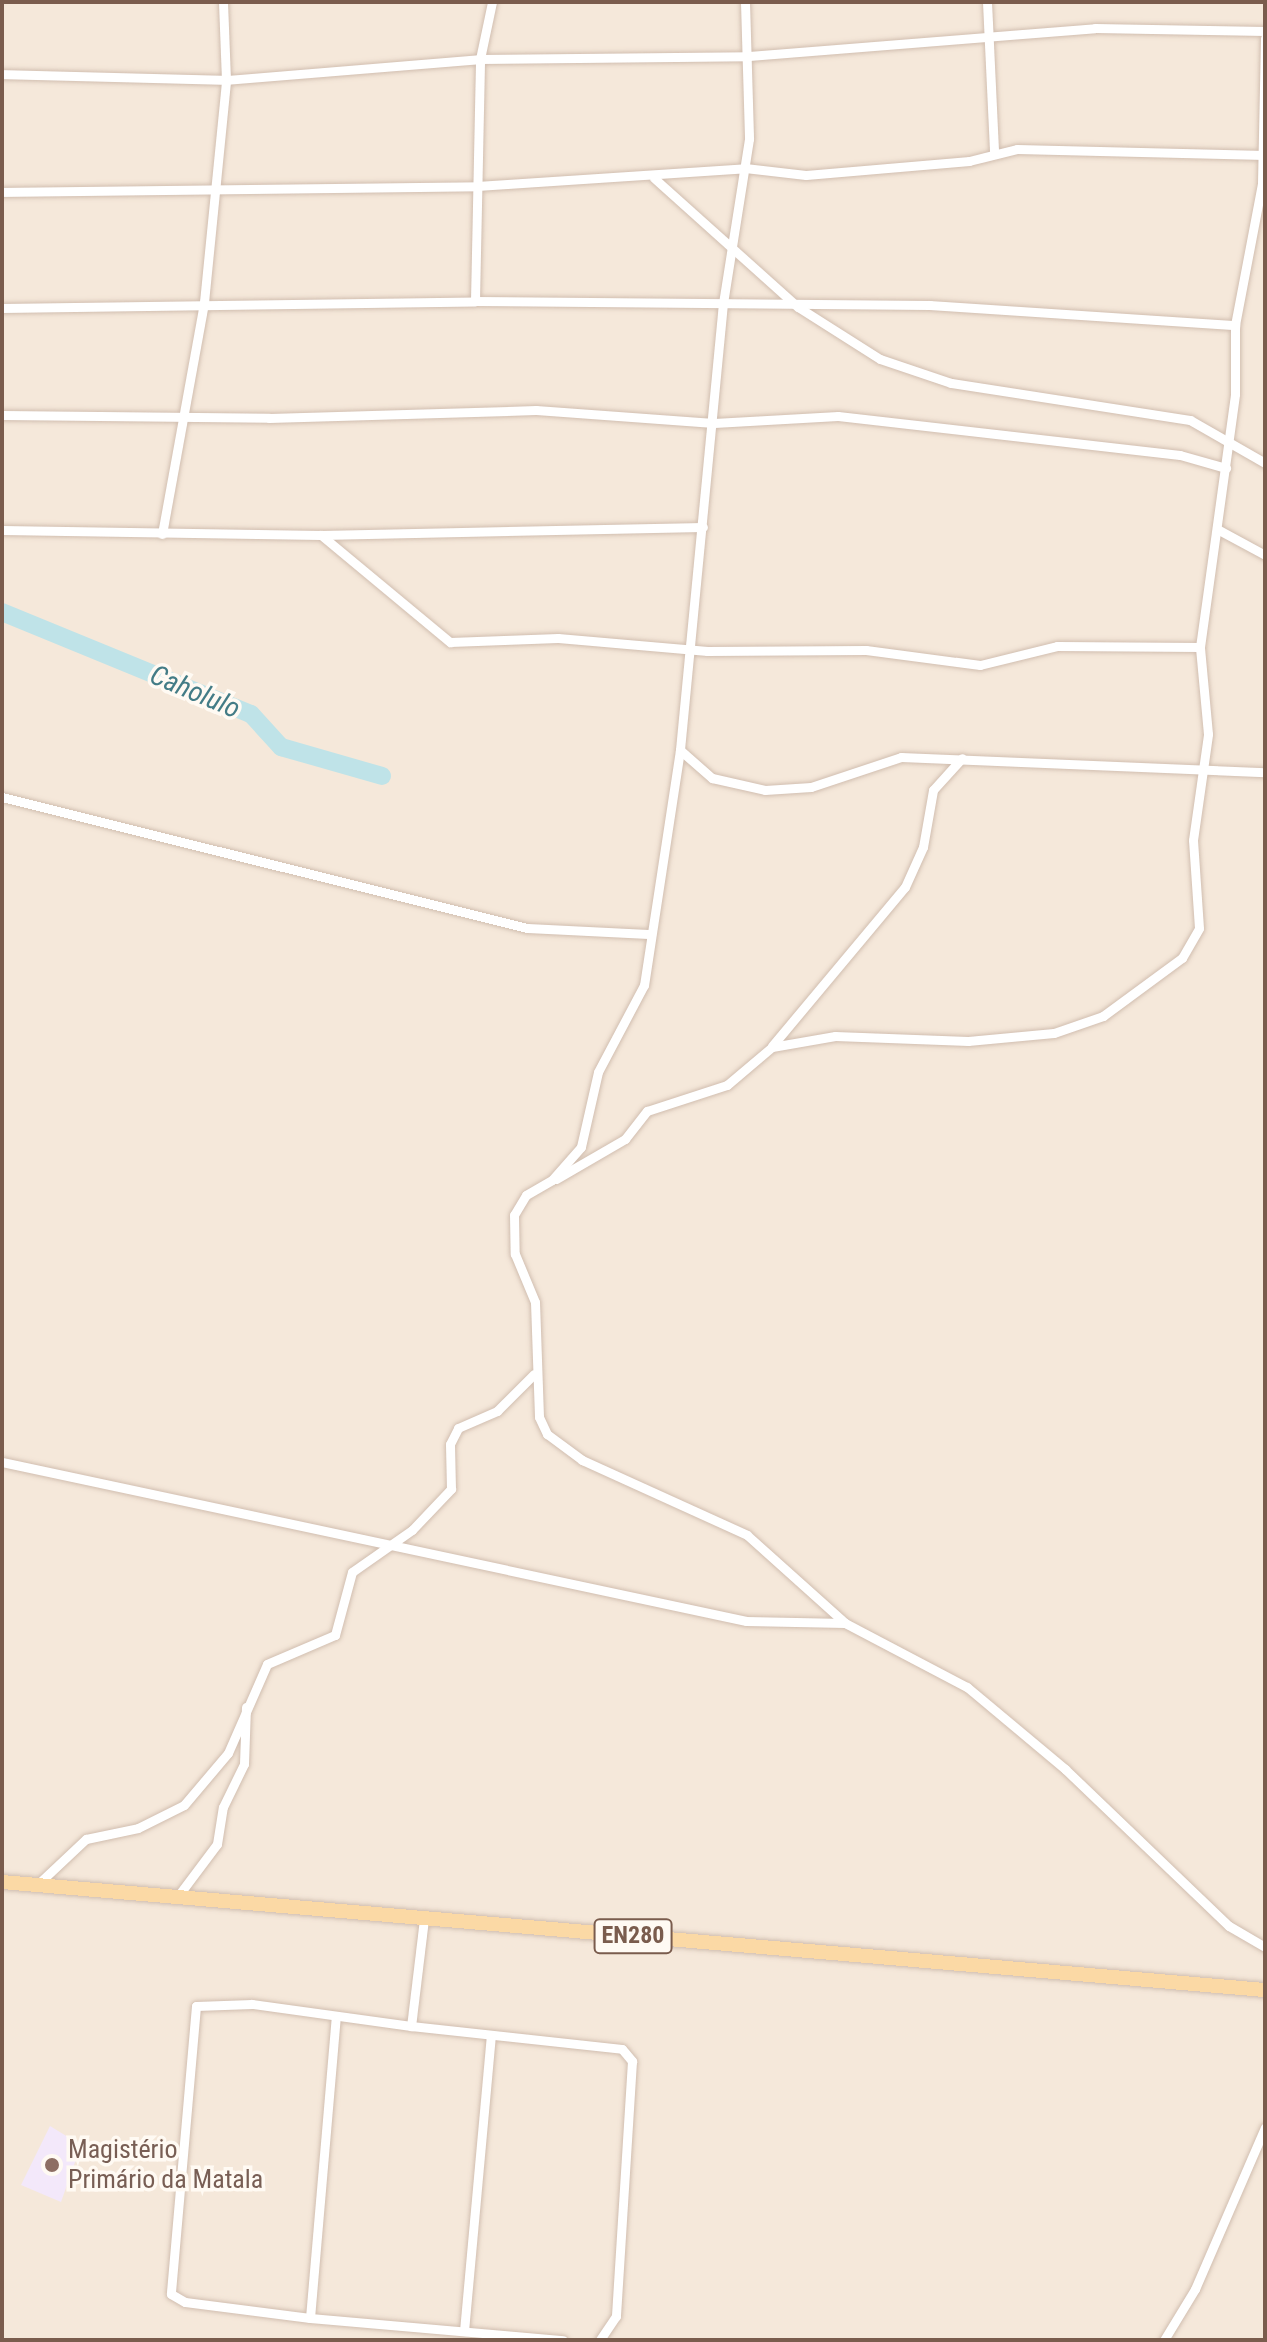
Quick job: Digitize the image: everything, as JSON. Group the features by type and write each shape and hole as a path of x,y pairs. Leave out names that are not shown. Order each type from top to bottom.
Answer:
{"main road":[{"name":"EN280","path":"2,1882 1265,1990"}],"street":[{"path":"162,534 204,302 226,80 223,2"},
{"path":"475,301 480,59 492,2"},
{"path":"552,1180 581,1147 598,1072 639,1006 680,750 688,648 714,423 723,303 745,168 749,56 745,2"},
{"path":"987,2 994,153"},
{"path":"2,74 226,80 480,59 749,56 989,35 1265,31"},
{"path":"772,1047 835,1036 1007,1040 1103,1016 1182,958 1197,937 1192,864 1204,767 1200,647 1226,468 1235,325 1264,156 1265,38"},
{"path":"2,192 216,193 477,186 654,178 745,168 877,171 994,153 1138,147 1264,156"},
{"path":"654,178 798,307 907,371 997,391 1141,408 1229,439 1265,463"},
{"path":"2,308 204,302 475,301 723,303 798,307 930,305 1235,325"},
{"path":"2,415 182,416 536,410 714,423 869,417 1180,455 1226,468"},
{"path":"2,530 321,535 703,527"},
{"path":"1217,529 1265,555"},
{"path":"321,535 450,642 558,638 688,648 866,650 980,665 1057,646 1200,647"},
{"path":"680,750 712,778 765,790 811,787 884,759 962,758 1265,772"},
{"path":"962,758 933,790 923,847 905,887 772,1047 727,1085 660,1104 613,1147 552,1180 519,1203 511,1233 535,1302 534,1374 539,1417 558,1443 747,1535 845,1623 943,1671 994,1708 1229,1926 1265,1947"},
{"path":"2,797 527,928 649,934"},
{"path":"38,1884 74,1846 159,1820 184,1805 228,1753 246,1700 278,1655 335,1635 346,1580 451,1489 450,1444 458,1428 497,1411 534,1374"},
{"path":"2,1462 746,1621 845,1623"},
{"path":"178,1896 217,1844 223,1807 239,1780 246,1700"},
{"path":"411,2026 424,1919"},
{"path":"563,2340 310,2318 185,2302 171,2294 189,2043 203,2002 622,2049 632,2061 618,2301 613,2328 600,2340"},
{"path":"310,2318 336,2017"},
{"path":"464,2331 491,2036"},
{"path":"1164,2340 1195,2289 1265,2127"}],"shaded area":[{"path":"2,2 1265,2 1265,2340 2,2340"},
{"name":"Magistério Primário da Matala","path":"50,2126 81,2145 61,2202 21,2185"}],"waterway":[{"name":"Caholulo","path":"2,612 251,714 281,747 382,776"}],"place":[{"name":"Magistério Primário da Matala","path":"52,2165"}]}
